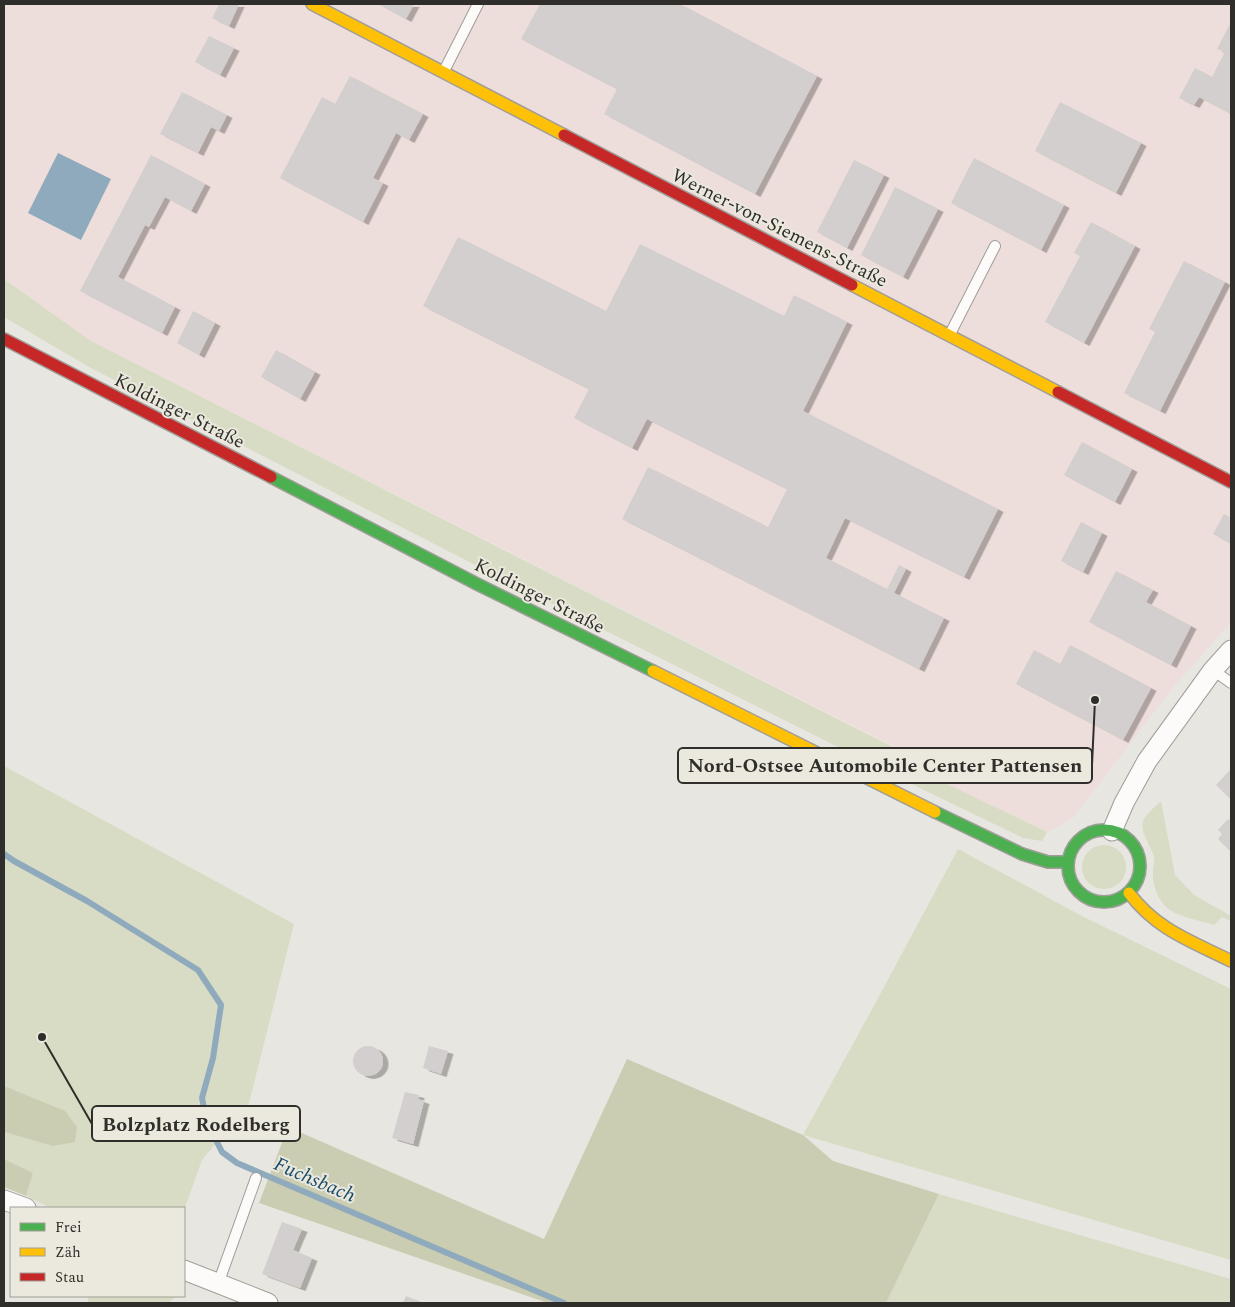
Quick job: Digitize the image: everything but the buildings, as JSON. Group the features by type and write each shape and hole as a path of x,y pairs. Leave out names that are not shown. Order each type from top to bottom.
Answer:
{"street":[{"name":"Werner-von-Siemens-Straße","path":"312,4 1231,482"},
{"name":"Koldinger Straße","path":"4,339 477,584 994,841 1022,854 1048,862 1068,862"},
{"path":"1112,831 1124,802 1147,761 1213,670 1231,650"},
{"path":"1097,831 1112,831 1132,843 1139,857 1140,873 1134,887 1123,897 1109,902 1095,901 1076,889 1072,883 1068,862 1073,847 1084,836 1097,831"},
{"path":"1129,893 1150,918 1170,931 1231,961"},
{"path":"4,1200 23,1207"},
{"path":"185,1270 268,1303"}],"lane":[{"path":"444,72 478,4"},
{"path":"950,335 995,246"},
{"path":"1213,670 1231,683"},
{"path":"218,1284 256,1178"}],"shaded area":[{"path":"4,4 1231,4 1231,622 1171,690 1073,818 1047,832 943,782 946,774 880,739 91,341 4,279"}],"green space":[{"path":"4,279 91,341 946,774 943,782 1047,832 1042,841 1023,838 926,791 532,594 89,367 4,317"},
{"path":"4,766 294,924 249,1103 202,1160 185,1207 49,1207 26,1196 33,1173 4,1159 4,1132 54,1146 16,1092 4,1086"},
{"path":"1161,801 1175,875 1194,895 1231,916 1231,921 1222,917 1214,925 1186,917 1170,910 1160,898 1153,878 1154,857 1142,825 1146,816"},
{"path":"1100,845 1108,845 1120,851 1126,867 1120,883 1108,889 1100,889 1088,883 1082,871 1082,863 1088,851"},
{"path":"958,849 1082,916 1231,989 1231,1260 803,1135"},
{"path":"627,1059 803,1135 833,1161 939,1194 886,1303 548,1303 259,1203 288,1127 544,1239"},
{"path":"4,1086 65,1111 77,1127 75,1142 53,1146 4,1132"},
{"path":"4,1159 33,1173 26,1196 4,1187"},
{"path":"939,1194 1231,1279 1231,1303 886,1303"},
{"path":"88,1297 175,1297 169,1303 88,1303"}],"water":[{"path":"58,153 111,179 81,240 28,213"}],"waterway":[{"name":"Fuchsbach","path":"4,854 87,901 198,970 221,1005 213,1058 202,1098 207,1122 222,1152 237,1163 564,1303"}],"traffic: fast":[{"path":"271,477 477,584 653,671"},
{"path":"935,812 1022,854 1048,862 1068,862"},
{"path":"1104,830 1124,836 1134,846 1140,866 1134,886 1124,896 1104,902 1084,896 1074,886 1068,866 1074,846 1084,836 1104,830"}],"traffic: slow":[{"path":"312,4 564,135"},
{"path":"852,285 1058,392"},
{"path":"653,671 935,812"},
{"path":"1129,893 1140,906 1163,926 1231,961"}],"traffic: jam":[{"path":"564,135 852,285"},
{"path":"4,339 271,477"},
{"path":"1058,392 1231,482"}],"place":[{"name":"Nord-Ostsee Automobile Center Pattensen","path":"1095,700"},
{"name":"Bolzplatz Rodelberg","path":"42,1037"}]}
